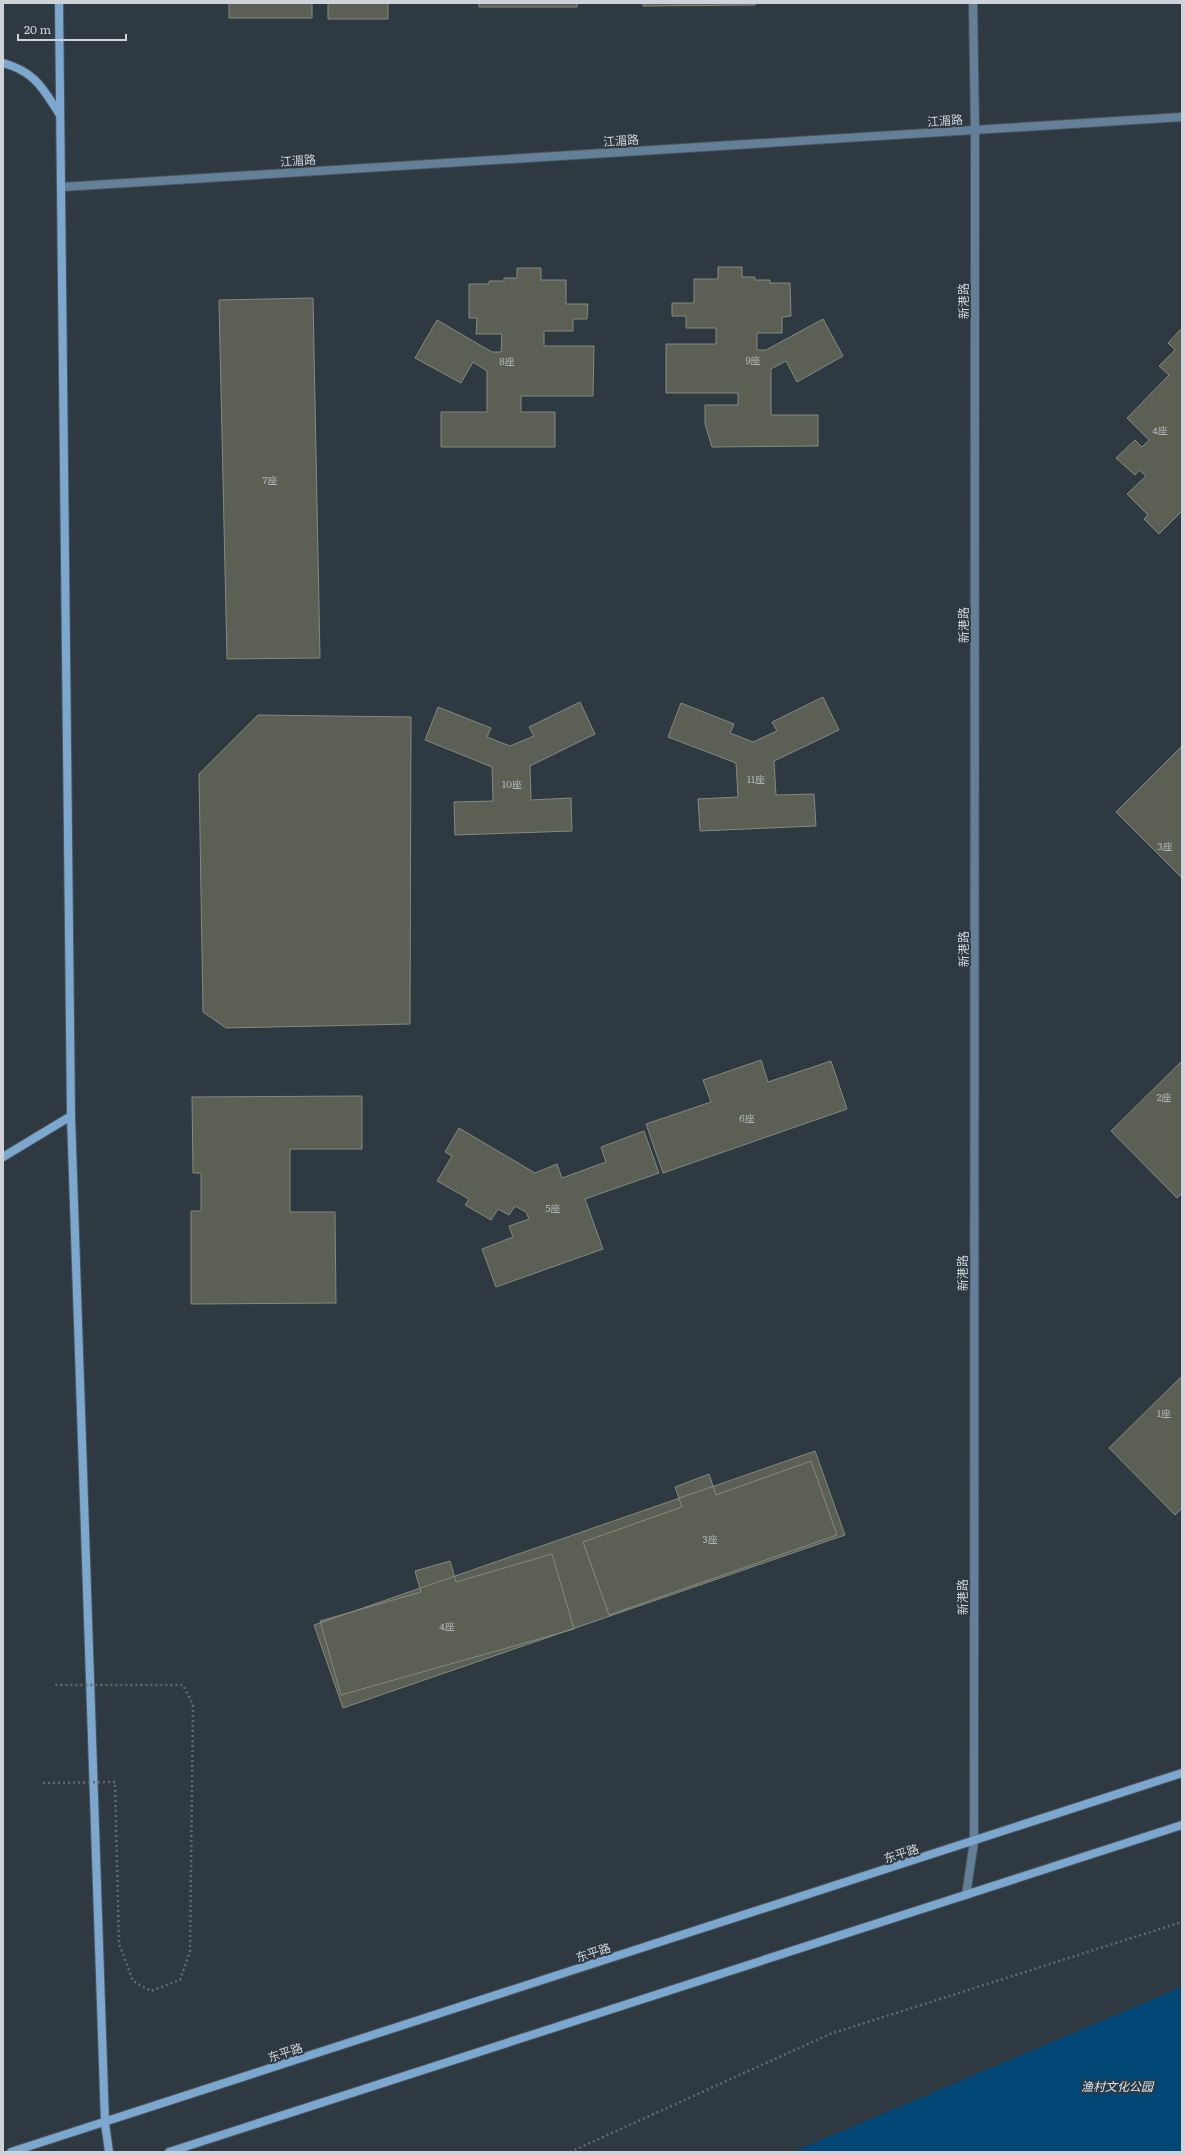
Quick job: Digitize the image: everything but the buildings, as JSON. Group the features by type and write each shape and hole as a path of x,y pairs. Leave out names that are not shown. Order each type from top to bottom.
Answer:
{"main road":[{"path":"59,3 71,1116 105,2123 109,2152"},
{"path":"3,63 12,65 38,81 61,116"},
{"path":"3,1157 71,1116"},
{"name":"东平路","path":"11,2152 974,1842 1182,1773"},
{"path":"169,2152 1182,1825"}],"street":[{"name":"新港路","path":"966,1895 974,1842 975,130 973,3"},
{"name":"江湄路","path":"62,187 1182,117"}],"path":[{"path":"42,1783 115,1782 119,1944 134,1981 151,1990 180,1980 190,1952 193,1705 183,1685 53,1684"},
{"path":"570,2152 830,2034 1182,1922"}],"green space":[{"name":"渔村文化公园","path":"1182,1987 1182,2152 793,2152"}]}
